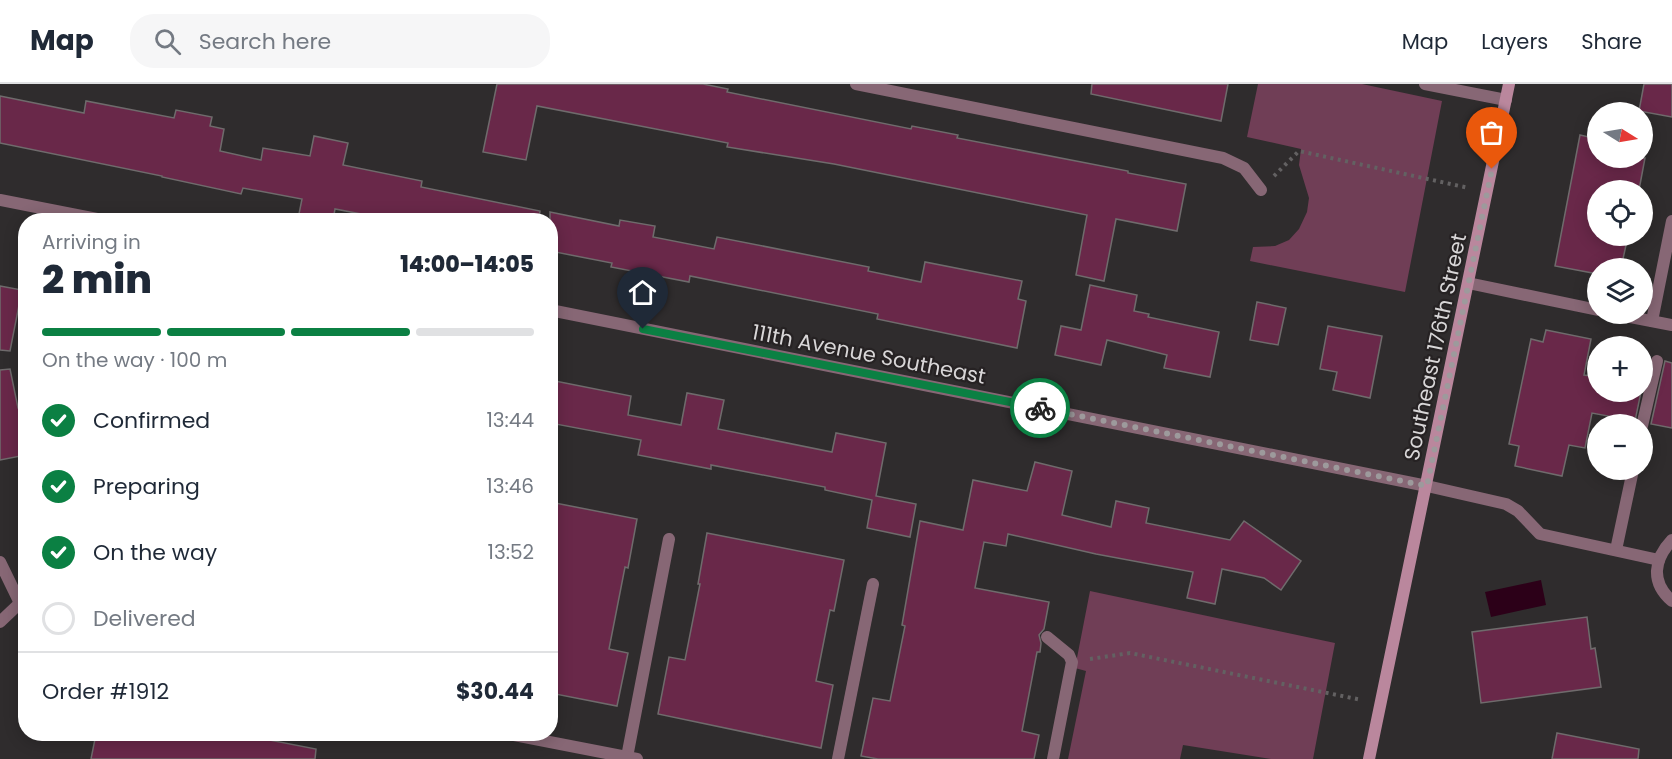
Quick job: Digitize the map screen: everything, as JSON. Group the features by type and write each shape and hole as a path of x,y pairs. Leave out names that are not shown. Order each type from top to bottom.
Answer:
{"main road":[{"name":"Southeast 176th Street","path":"1369,759 1509,84"}],"street":[{"path":"856,84 1223,158 1244,168 1261,190"},
{"path":"1425,84 1506,100"},
{"path":"0,200 66,213"},
{"path":"1653,316 1672,221"},
{"path":"1468,284 1587,308"},
{"name":"111th Avenue Southeast","path":"558,312 1427,486 1506,504 1518,511 1540,534 1659,560"},
{"path":"1653,321 1672,325"},
{"path":"1645,414 1656,361"},
{"path":"1616,550 1631,480"},
{"path":"543,741 632,758 669,539"},
{"path":"1672,540 1662,551 1657,566 1658,581 1665,595 1672,601"},
{"path":"0,562 18,596"},
{"path":"838,759 873,584"},
{"path":"0,622 18,609"},
{"path":"1047,637 1069,655 1072,662 1053,759"}],"path":[{"path":"1261,190 1299,151 1487,192"},
{"path":"1072,662 1130,653 1380,704"}],"shaded area":[{"path":"1258,84 1362,84 1442,101 1405,292 1250,261 1253,247 1275,246 1289,240 1299,229 1307,212 1309,198 1299,165 1301,149 1247,137"},
{"path":"1541,580 1546,605 1491,617 1485,592"},
{"path":"1090,591 1335,643 1313,759 1271,759 1183,745 1180,759 1068,759 1086,671 1075,668"}],"building":[{"path":"497,84 703,84 728,89 727,92 911,129 912,126 958,135 957,138 1186,184 1177,231 1116,219 1104,281 1076,275 1087,215 834,164 727,147 728,143 537,106 526,160 483,152"},
{"path":"1092,84 1228,84 1221,121 1091,94"},
{"path":"1644,84 1672,84 1672,117 1653,114 1653,102 1641,102"},
{"path":"0,96 84,113 86,101 174,118 176,110 212,117 210,126 224,129 220,151 261,160 263,148 310,156 314,136 348,143 343,165 422,181 421,187 540,211 540,213 356,213 335,209 334,213 299,213 302,199 243,188 241,194 0,143"},
{"path":"1580,135 1587,137 1587,168 1643,168 1641,180 1587,180 1587,246 1626,246 1623,258 1587,258 1587,272 1555,266"},
{"path":"558,214 619,226 620,220 655,226 653,237 714,249 717,237 869,267 868,271 921,282 925,262 1022,281 1018,299 1026,301 1017,348 877,319 878,314 690,276 689,282 611,267 612,263 558,253"},
{"path":"1090,285 1137,295 1134,311 1149,314 1148,317 1219,332 1210,377 1164,368 1167,355 1107,340 1101,365 1055,355 1061,326 1081,330"},
{"path":"0,286 18,289 18,310 10,351 0,350"},
{"path":"1257,302 1286,308 1278,345 1250,340"},
{"path":"1328,326 1382,336 1370,398 1333,390 1337,372 1320,369"},
{"path":"1546,330 1587,338 1584,375 1587,375 1587,402 1639,402 1636,414 1587,414 1585,448 1569,445 1562,476 1515,466 1519,446 1509,444 1531,339 1543,342"},
{"path":"1665,361 1672,363 1672,428 1653,424"},
{"path":"10,369 18,408 18,457 0,460 0,370"},
{"path":"558,382 631,396 628,415 681,425 687,393 724,400 718,429 832,452 836,433 886,443 876,496 916,504 910,537 867,528 872,500 825,490 825,487 711,465 711,469 638,455 641,440 558,424"},
{"path":"1035,462 1072,471 1062,515 1111,527 1116,501 1149,508 1146,523 1230,540 1244,521 1301,561 1281,590 1264,578 1222,569 1215,604 1187,598 1193,572 1096,554 1008,534 1006,546 984,542 975,588 1049,602 1044,629 1039,635 1040,652 1037,652 1022,731 1039,735 1034,759 878,759 861,756 873,698 890,701 905,626 902,625 920,521 963,530 973,480 1027,491"},
{"path":"558,504 637,519 609,649 628,653 617,706 558,695"},
{"path":"707,533 844,560 834,611 830,610 816,681 833,685 821,748 658,714 669,657 685,660 700,584 698,584"},
{"path":"1587,617 1591,649 1595,648 1601,687 1481,703 1472,632"},
{"path":"1557,733 1639,749 1638,759 1552,759"},
{"path":"95,741 274,741 316,749 315,759 91,759"}],"way so far":[{"path":"1040,408 1427,486 1492,169"}],"route":[{"path":"643,329 1040,408"}]}
